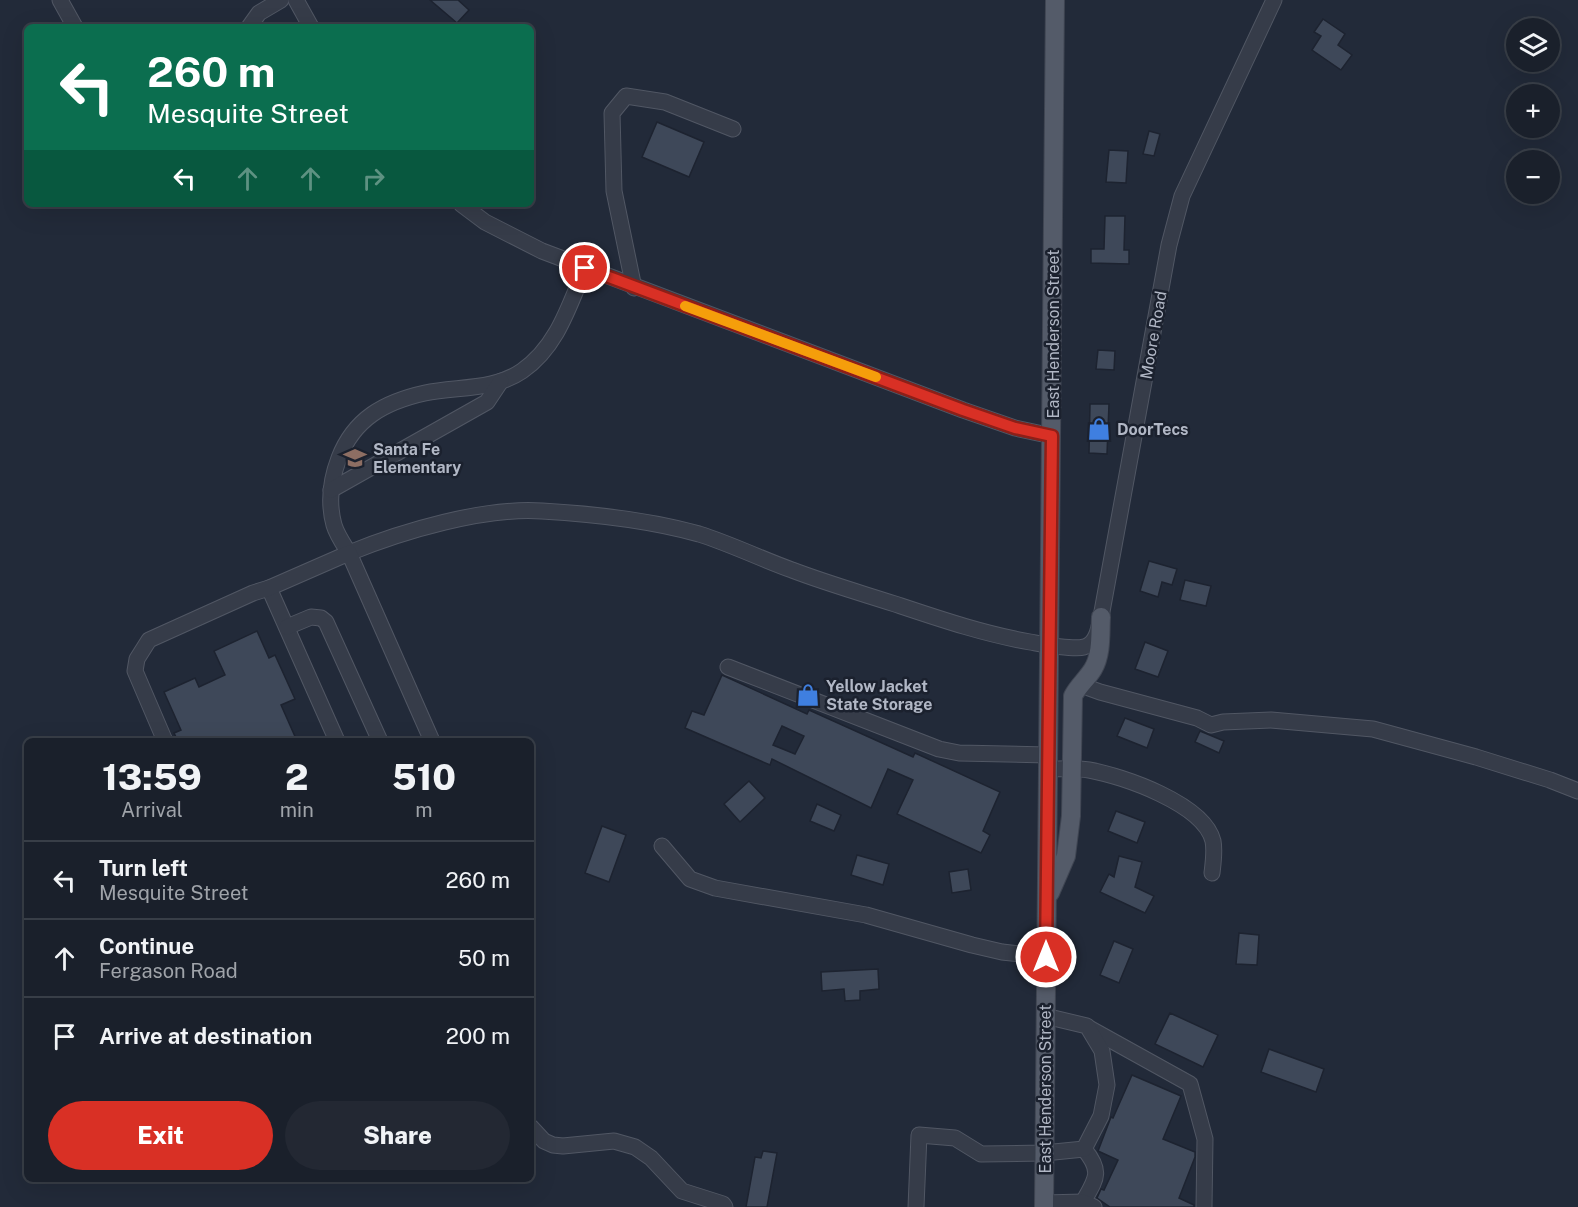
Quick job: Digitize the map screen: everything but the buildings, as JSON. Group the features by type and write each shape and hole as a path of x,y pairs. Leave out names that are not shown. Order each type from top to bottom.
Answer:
{"main road":[{"name":"East Henderson Street","path":"1044,1205 1055,0"},
{"path":"1046,903 1066,856 1071,816 1073,696 1094,667 1099,650 1101,617"}],"street":[{"path":"60,0 73,24"},
{"path":"251,24 259,13 281,0"},
{"path":"296,0 309,24"},
{"name":"Moore Road","path":"164,738 135,671 136,659 149,640 376,542 433,525 493,514 540,510 662,526 700,535 793,571 964,628 1048,645 1084,647 1093,641 1101,617 1169,245 1182,196 1274,0"},
{"path":"634,288 614,191 612,113 626,96 664,102 733,129"},
{"path":"465,207 513,238 634,288 963,410 1015,428 1052,436"},
{"path":"431,738 349,553 334,526 331,490 334,471 344,446 360,421 383,407 424,393 501,381 521,372 544,352 561,325 585,268"},
{"path":"331,490 487,402 501,381"},
{"path":"269,588 336,738"},
{"path":"286,627 311,617 321,618 326,622 379,738"},
{"path":"728,667 939,749 1048,762 1072,769 1126,778 1175,802 1189,811 1204,826 1213,840 1212,873"},
{"path":"1083,683 1100,692 1197,718 1211,724 1272,720 1372,729 1476,757 1578,791"},
{"path":"662,846 690,879 715,888 866,915 972,945 1046,957"},
{"path":"1045,1016 1087,1026 1190,1084 1205,1139 1204,1207"},
{"path":"1084,1149 1101,1116 1107,1085 1102,1051 1087,1026"},
{"path":"534,1131 544,1141 553,1145 614,1141 635,1147 651,1158 682,1191 723,1204 725,1207"},
{"path":"916,1207 919,1135 955,1138 981,1154 1044,1153 1084,1149"},
{"path":"1044,1205 1088,1205 1096,1179 1095,1162 1084,1149"}],"slow traffic":[{"path":"685,306 876,377"}],"place":[{"name":"DoorTecs","path":"1099,429"},
{"name":"Santa Fe Elementary","path":"355,458"},
{"name":"Yellow Jacket State Storage","path":"808,695"}],"route":[{"path":"585,268 963,410 1015,428 1052,436 1046,957"}]}
